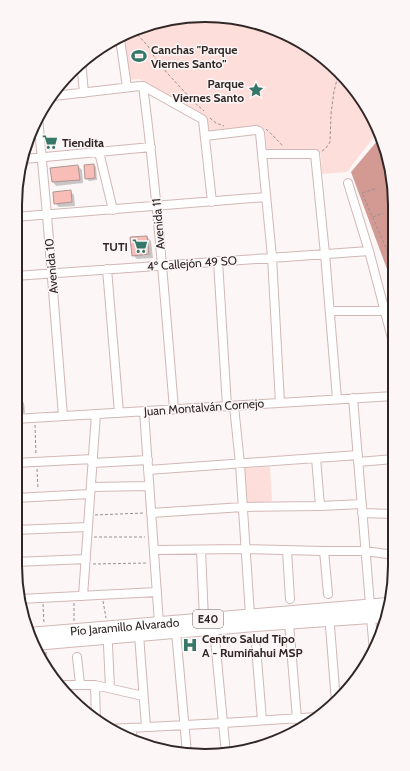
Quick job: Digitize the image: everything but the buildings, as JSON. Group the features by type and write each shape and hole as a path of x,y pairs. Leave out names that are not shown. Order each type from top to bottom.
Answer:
{"highway":[{"name":"Pío Jaramillo Alvarado","path":"41,640 139,635 214,629 252,620 289,623 371,611 383,606"},
{"name":"Pío Jaramillo Alvarado","path":"41,640 75,630 159,623 204,620 252,620 371,611 381,615"}],"street":[{"path":"121,43 127,87"},
{"path":"82,70 84,93"},
{"path":"59,96 143,86 200,118 206,118 205,136 212,202"},
{"name":"Avenida 11","path":"143,86 157,206 174,409"},
{"name":"Avenida 10","path":"39,128 63,416"},
{"path":"205,136 256,130 260,133 272,257 280,403"},
{"path":"28,159 151,147"},
{"path":"99,152 113,210"},
{"path":"262,154 315,154 337,399"},
{"path":"348,183 369,251 388,325"},
{"path":"22,217 266,197"},
{"name":"4º Callejón 49 SO","path":"22,275 369,251"},
{"path":"218,261 230,406 240,464 245,549 252,620"},
{"path":"106,269 119,413"},
{"path":"330,311 384,311"},
{"name":"Juan Montalván Cornejo","path":"22,419 388,396"},
{"path":"353,398 373,638"},
{"path":"144,411 159,623"},
{"path":"83,596 96,414"},
{"path":"316,458 320,506"},
{"path":"148,470 316,458 388,459"},
{"path":"22,463 148,460"},
{"path":"22,497 149,486"},
{"path":"151,513 242,507 362,504"},
{"path":"362,513 388,514"},
{"path":"22,530 88,527"},
{"path":"154,550 245,549 365,551 388,554"},
{"path":"201,550 204,620"},
{"path":"287,550 290,599"},
{"path":"324,551 328,594"},
{"path":"22,562 86,562"},
{"path":"25,599 157,592"},
{"path":"289,623 297,718"},
{"path":"330,626 335,694"},
{"path":"214,629 225,748"},
{"path":"176,632 187,748"},
{"path":"139,635 146,727"},
{"path":"108,644 110,688"},
{"path":"256,647 262,720"},
{"path":"77,657 80,684"},
{"path":"65,685 95,684 144,696"},
{"path":"95,684 96,712"},
{"path":"121,728 308,717"},
{"path":"131,728 131,733"}],"path":[{"path":"138,35 148,46 155,58 168,74 194,102 206,118 223,126 228,126"},
{"path":"322,151 330,142 331,114 337,79"},
{"path":"266,129 281,145 285,147"},
{"path":"375,189 362,193 388,256"},
{"path":"373,218 383,213"},
{"path":"89,516 151,513"},
{"path":"87,538 153,537"},
{"path":"86,562 155,562"},
{"path":"103,595 107,628"},
{"path":"74,596 75,630"},
{"path":"43,598 41,640 44,652"},
{"path":"252,620 256,647"}],"shaded area":[{"name":"Parque Viernes Santo","path":"193,22 217,22 252,28 286,41 307,53 326,67 343,84 357,103 374,136 347,172 322,174 321,154 267,152 265,130 211,135 206,117 139,79 130,80 124,41 135,36 158,28"},
{"path":"376,142 382,158 388,193 388,272 351,172"},
{"path":"270,467 272,501 246,503 243,468"}],"place":[{"name":"Canchas \"Parque Viernes Santo\"","path":"139,56"},
{"name":"Parque Viernes Santo","path":"256,90"},
{"name":"Tiendita","path":"50,142"},
{"name":"TUTI","path":"140,246"},
{"name":"Centro Salud Tipo A - Rumiñahui MSP","path":"190,645"}]}
